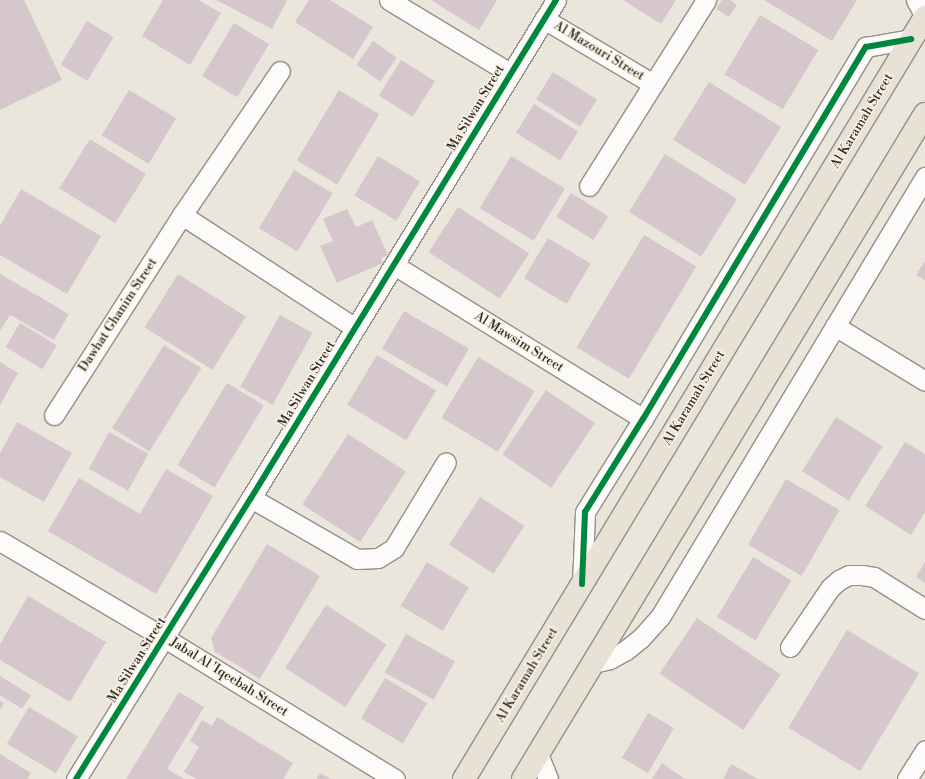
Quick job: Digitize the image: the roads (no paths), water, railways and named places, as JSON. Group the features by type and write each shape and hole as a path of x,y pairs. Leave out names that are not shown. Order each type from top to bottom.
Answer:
{"main road":[{"name":"Al Karamah Street","path":"464,779 925,17"},
{"path":"523,779 925,114"}],"street":[{"path":"388,0 510,73"},
{"name":"Ma Silwan Street","path":"76,779 163,637 251,498 354,327 556,0"},
{"name":"Al Mazouri Street","path":"589,186 706,0"},
{"path":"916,0 925,17"},
{"name":"Al Mazouri Street","path":"544,19 653,84"},
{"path":"582,584 585,512 643,419 866,47 911,39"},
{"name":"Dawhat Ghanim Street","path":"54,415 182,215 280,71"},
{"path":"593,663 610,659 626,650 642,638 660,617 925,176"},
{"path":"182,215 354,327"},
{"name":"Al Mawsim Street","path":"394,264 643,419"},
{"path":"835,326 925,381"},
{"path":"251,498 357,560 378,558 394,548 446,462"},
{"name":"Jabal Al 'Iqeebah Street","path":"0,542 163,637 395,779"},
{"path":"790,647 830,588 839,580 849,575 862,575 874,578 925,609"},
{"path":"907,779 925,750"},
{"path":"538,754 548,779"}]}
